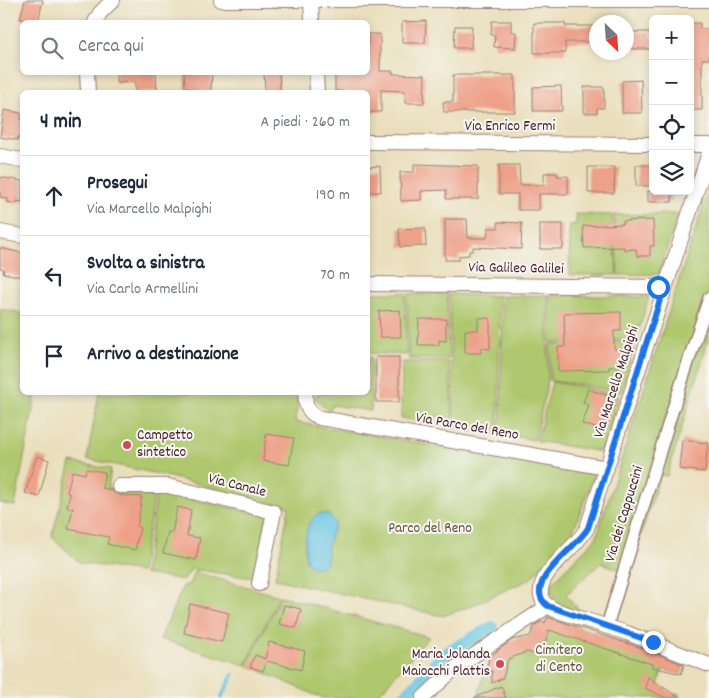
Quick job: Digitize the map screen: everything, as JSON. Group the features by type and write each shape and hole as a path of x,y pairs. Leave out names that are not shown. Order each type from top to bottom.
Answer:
{"street":[{"path":"95,20 113,0"},
{"path":"221,0 709,0"},
{"path":"311,0 312,20"},
{"path":"87,75 88,90"},
{"path":"316,75 317,90"},
{"name":"Via Enrico Fermi","path":"370,142 649,144"},
{"path":"694,144 709,145"},
{"name":"Via Marcello Malpighi","path":"548,606 540,595 542,581 548,572 584,534 709,152"},
{"path":"0,156 20,160"},
{"path":"0,232 20,236"},
{"name":"Via Galileo Galilei","path":"370,284 664,287"},
{"name":"Via dei Cappuccini","path":"607,626 709,298"},
{"name":"Via Parco del Reno","path":"306,395 308,410 311,414 320,418 607,468"},
{"name":"Via Canale","path":"119,486 168,486 274,512 259,584"},
{"path":"423,698 455,668 548,606 607,626 709,665"}],"green space":[{"path":"709,187 709,338 667,476 660,475 629,573 601,563 566,595 581,612 568,608 554,601 551,590 552,583 596,538"},
{"path":"576,214 612,215 617,275 570,275 569,225 576,224"},
{"path":"678,214 659,274 618,275 614,215"},
{"path":"370,293 405,293 407,355 370,353"},
{"path":"407,294 447,294 449,359 409,359"},
{"path":"449,294 500,296 498,435 454,428"},
{"path":"548,295 548,380 535,440 500,434 503,296"},
{"path":"550,295 649,297 636,339 550,342"},
{"path":"0,309 20,313 20,395 36,395 15,506 0,503"},
{"path":"636,341 621,393 586,385 550,381 550,344"},
{"path":"370,358 372,358 371,411 333,405 329,412 316,399 317,395 370,395"},
{"path":"402,362 449,362 453,428 449,427 450,418 436,416 435,424 401,418"},
{"path":"552,382 585,387 619,396 602,452 537,441"},
{"name":"Parco del Reno","path":"99,395 299,395 295,422 595,473 573,531 530,579 471,606 443,616 275,579 289,507 158,474 87,459"},
{"path":"71,462 111,469 108,488 154,497 141,572 80,563 52,537"},
{"path":"157,493 268,515 253,578 191,569 184,580 144,574"},
{"path":"194,572 279,596 246,665 160,639 183,586 189,584"},
{"path":"281,596 429,637 375,698 322,698 247,665"},
{"name":"Cimitero di Cento","path":"548,617 685,663 681,674 663,670 658,684 666,689 671,696 678,693 680,698 477,698 488,665 498,649 516,639 530,636 536,621 545,623"}],"water":[{"path":"321,513 329,515 335,523 327,549 327,563 313,567 306,561 306,533 311,521"}],"building":[{"path":"25,0 43,0 38,20 20,19"},
{"path":"426,21 425,43 402,43 402,22"},
{"path":"492,21 511,21 511,32 516,32 515,48 494,47 495,35 491,35"},
{"path":"534,23 565,23 565,26 589,26 589,42 565,42 565,53 534,53"},
{"path":"694,23 700,23 700,29 709,29 709,59 702,59 702,110 694,110"},
{"path":"455,26 472,26 471,48 454,48"},
{"path":"634,32 649,32 649,49 634,49"},
{"path":"370,34 380,34 380,71 393,71 393,74 425,75 424,103 405,103 405,91 381,90 381,112 370,112 370,90 335,90 335,75 370,75"},
{"path":"116,75 156,75 157,90 135,90 135,82 116,83"},
{"path":"184,75 212,75 211,90 188,90 188,88 185,88"},
{"path":"264,75 279,75 280,90 265,90"},
{"path":"453,75 515,75 515,112 444,112 443,102 453,102"},
{"path":"641,80 642,113 622,113 622,81"},
{"path":"561,86 562,111 533,111 533,87"},
{"path":"584,87 604,87 604,108 597,108 597,113 584,113"},
{"path":"4,110 20,113 20,138 18,137 18,140 0,137"},
{"path":"414,164 478,166 478,199 446,199 446,190 421,191 421,200 401,201 400,172 414,172"},
{"path":"499,165 519,165 520,185 544,185 544,173 557,173 557,176 568,176 568,194 539,194 539,210 518,210 518,194 499,194"},
{"path":"636,165 649,165 649,186 636,186"},
{"path":"380,166 381,192 370,192 370,167"},
{"path":"588,167 615,167 614,193 588,193"},
{"path":"0,177 20,181 20,202 17,201 17,204 7,202 8,199 0,197"},
{"path":"648,191 649,195 672,195 672,202 648,202"},
{"path":"445,219 467,219 468,238 487,238 488,228 498,228 498,222 522,223 521,249 473,247 473,251 469,251 469,255 459,256 459,260 445,260"},
{"path":"653,220 654,246 650,246 650,256 637,256 636,249 624,250 624,247 584,248 583,226 623,224 623,221"},
{"path":"540,224 563,224 563,249 540,249"},
{"path":"425,228 426,246 400,247 399,229"},
{"path":"0,248 20,253 20,277 3,273 4,269 0,268"},
{"path":"400,310 401,337 380,337 379,311"},
{"path":"621,312 621,331 614,331 614,349 624,349 625,366 609,367 609,370 558,371 558,347 565,347 564,313"},
{"path":"478,318 490,318 490,349 481,348 481,353 465,353 465,330 478,330"},
{"path":"419,319 446,319 446,341 439,340 439,345 418,345"},
{"path":"376,357 399,357 399,402 376,402"},
{"path":"588,389 614,398 603,430 582,424 589,405 583,403"},
{"path":"266,434 294,438 289,465 263,461"},
{"path":"682,440 708,443 705,472 679,469"},
{"path":"37,456 49,460 39,497 25,493"},
{"path":"86,469 105,472 102,488 111,490 119,495 142,497 137,527 140,528 135,550 107,544 109,537 68,529 73,508 67,507 70,494 67,493 72,471 85,474"},
{"path":"177,507 191,510 187,536 200,538 196,560 163,553 168,532 172,533"},
{"path":"190,604 229,613 222,642 184,633"},
{"path":"284,605 301,609 296,628 279,624"},
{"path":"548,617 650,651 684,665 681,674 652,667 652,664 549,630 541,656 527,652 508,659 503,678 492,683 492,671 486,670 489,658 512,640 530,636 534,626 540,622 545,623"},
{"path":"269,642 305,651 301,670 267,661 263,671 250,667 255,655 265,659"},
{"path":"648,677 678,698 666,698 645,688"},
{"path":"501,686 506,698 474,698"}],"waterway":[{"path":"403,698 444,654 492,627"},
{"path":"221,698 233,675"}],"place":[{"name":"Campetto sintetico","path":"127,445"},
{"name":"Maria Jolanda Maiocchi Plattis","path":"500,664"}],"route":[{"path":"653,642 616,628 555,610 544,603 540,591 542,581 548,572 580,540 588,528 664,287 658,287"}]}
